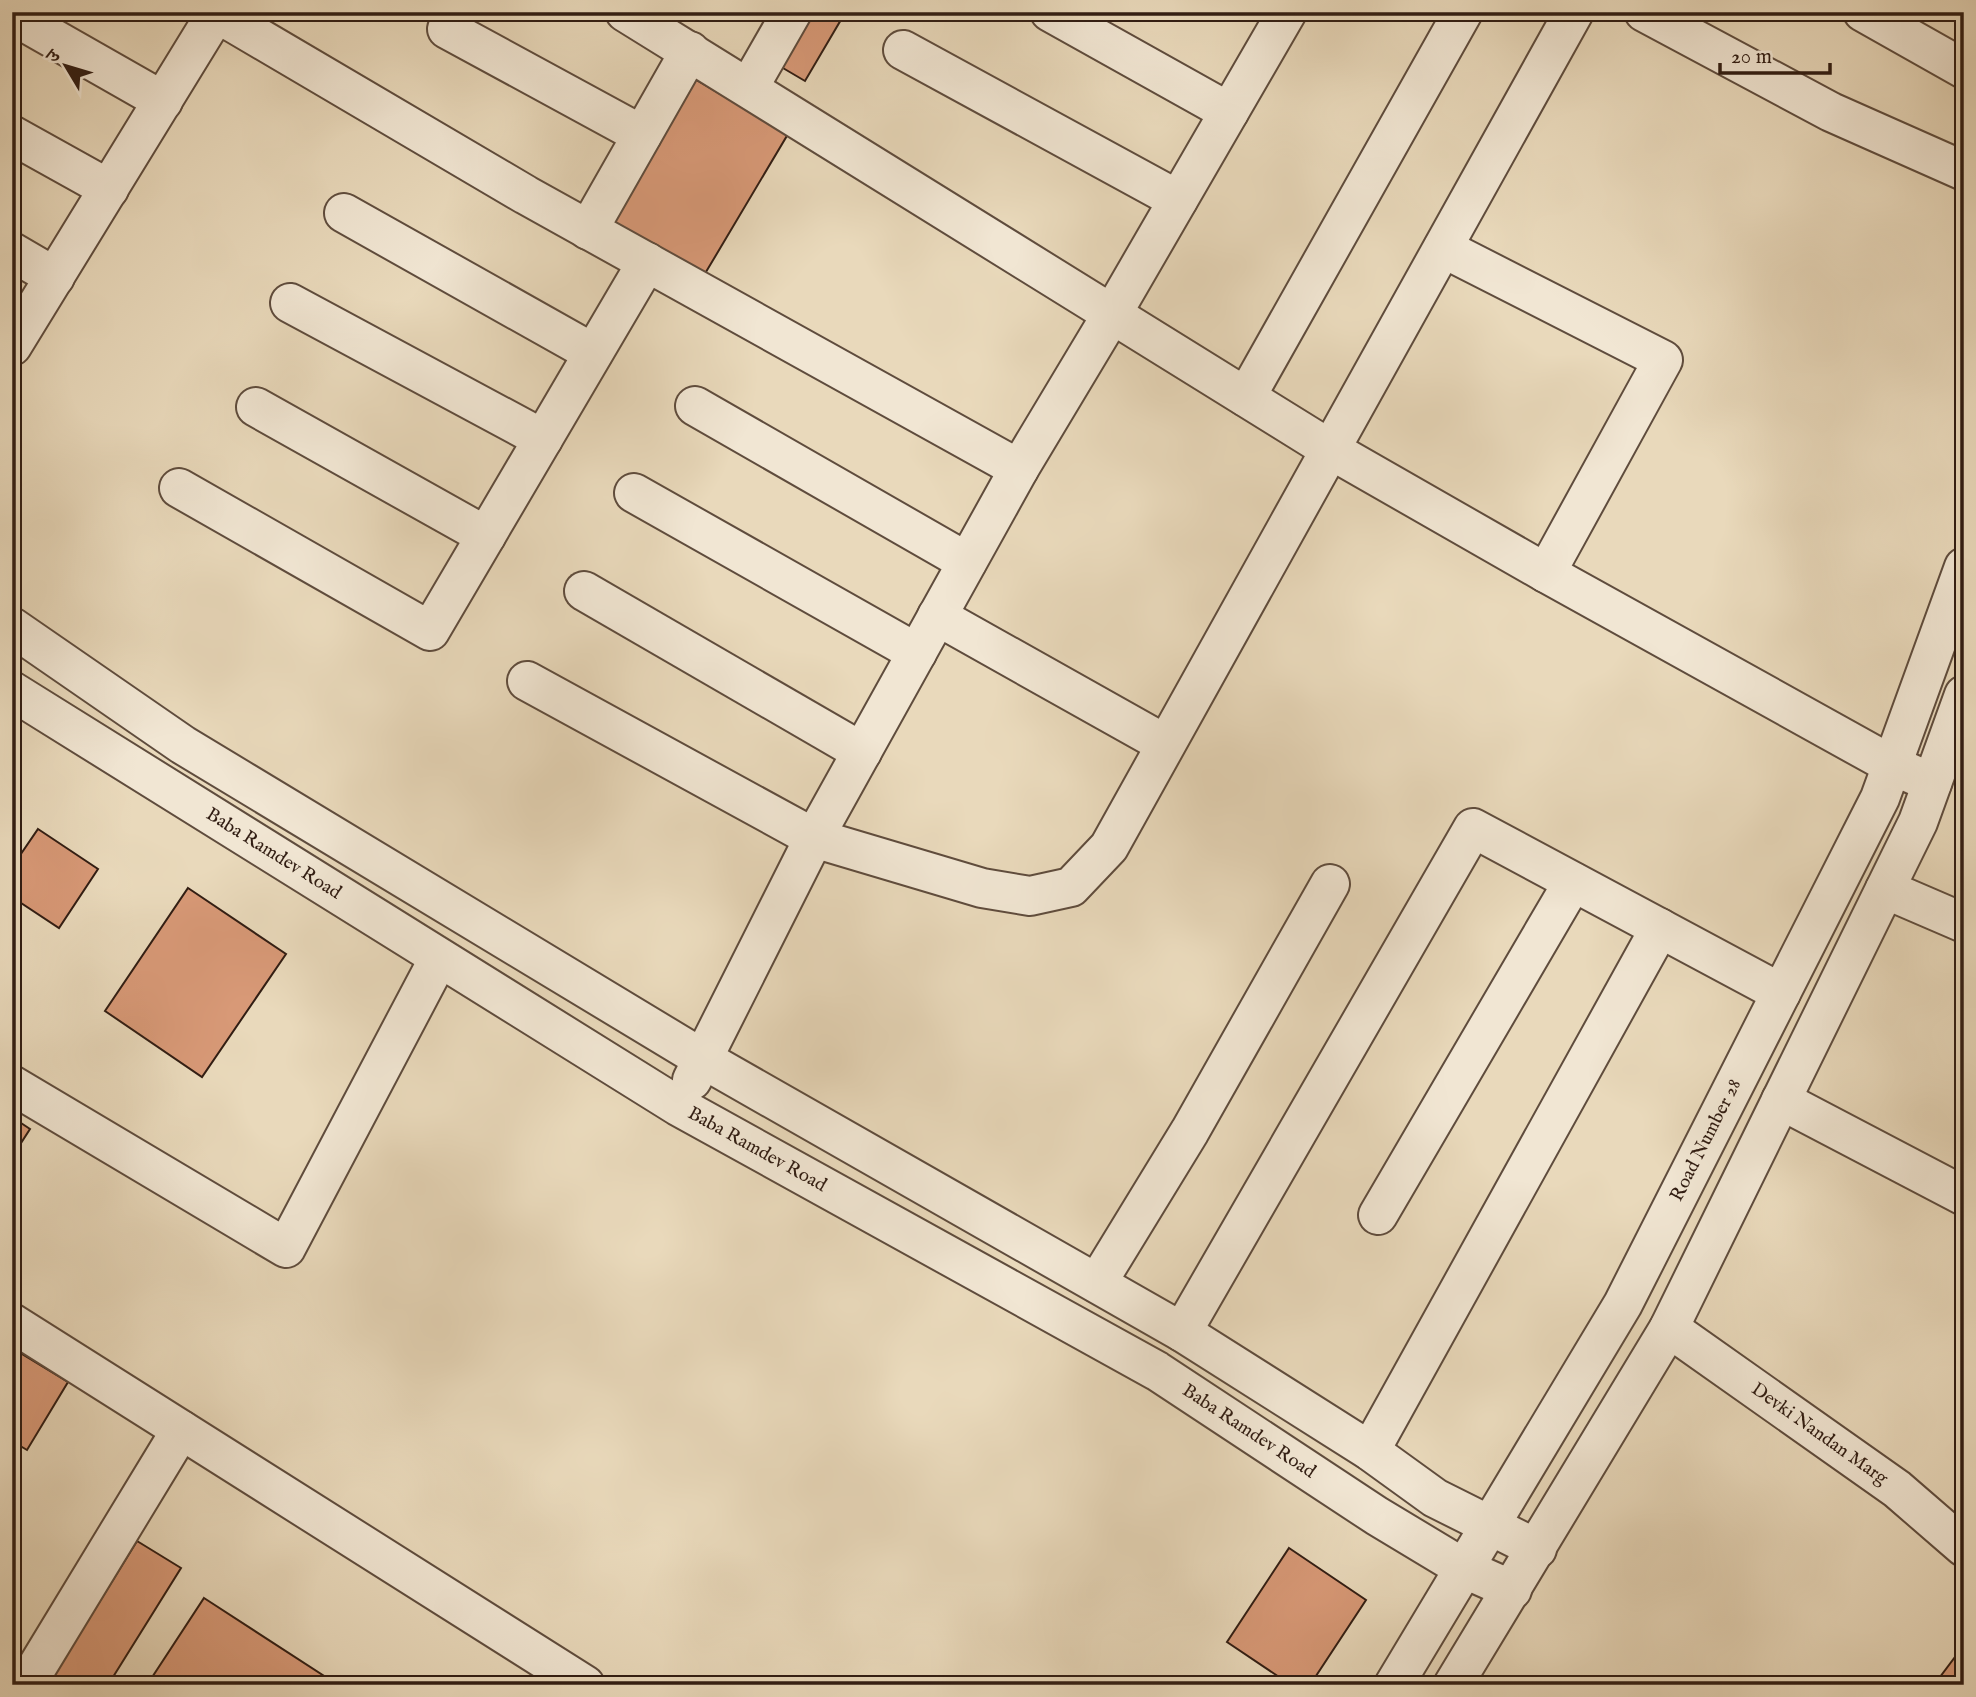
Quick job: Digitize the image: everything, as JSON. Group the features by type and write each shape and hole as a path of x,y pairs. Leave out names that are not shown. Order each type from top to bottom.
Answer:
{"street":[{"path":"12,346 216,12 588,230 1019,469"},
{"path":"625,12 1331,450 1892,765 1932,783"},
{"path":"749,87 792,12"},
{"path":"1050,12 1229,112"},
{"path":"1246,397 1463,12"},
{"path":"527,681 814,838 982,888 1030,897 1071,887 1109,847 1574,12"},
{"path":"1644,12 1831,112 1964,171"},
{"path":"1863,12 1964,69"},
{"path":"12,15 163,101"},
{"path":"678,1106 814,838 1019,469 1229,112 1279,15"},
{"path":"447,29 642,135"},
{"path":"903,50 1178,200"},
{"path":"588,230 690,51"},
{"path":"12,135 109,189"},
{"path":"344,213 593,353"},
{"path":"1443,248 1663,360 1546,573"},
{"path":"12,251 55,277"},
{"path":"179,488 430,631 647,262"},
{"path":"290,303 543,439"},
{"path":"695,406 967,562"},
{"path":"256,407 486,536"},
{"path":"634,493 917,653"},
{"name":"Road Number 28","path":"1394,1685 1623,1304 1880,798 1964,567"},
{"path":"584,591 862,751"},
{"path":"937,616 1165,744"},
{"path":"12,627 183,745 703,1059 1182,1332 1370,1451 1435,1498 1537,1549"},
{"name":"Baba Ramdev Road","path":"12,691 678,1106 1157,1371 1377,1516 1465,1569 1512,1590"},
{"path":"1453,1685 1669,1328 1918,822 1964,695"},
{"path":"1182,1332 1473,828 1781,993"},
{"path":"1378,1215 1573,882"},
{"path":"1097,1283 1190,1131 1331,884"},
{"path":"1885,889 1964,923"},
{"path":"1370,1451 1660,928"},
{"path":"12,1085 285,1248 439,958"},
{"path":"1781,1100 1964,1196"},
{"path":"12,1323 585,1685"},
{"name":"Devki Nandan Marg","path":"1669,1328 1897,1489 1964,1547"},
{"path":"26,1685 181,1430"}],"building":[{"path":"799,12 832,12 842,18 805,81 771,61"},
{"path":"693,78 788,134 703,277 608,220"},
{"path":"38,829 98,869 59,928 12,897 12,867"},
{"path":"188,888 286,954 202,1077 105,1011"},
{"path":"12,1117 30,1129 12,1157"},
{"path":"12,1348 68,1382 27,1450 12,1441"},
{"path":"137,1541 181,1568 108,1685 48,1685"},
{"path":"1289,1548 1366,1600 1310,1685 1291,1685 1227,1642"},
{"path":"204,1598 338,1685 147,1685"},
{"path":"1964,1645 1964,1685 1934,1685"}]}
